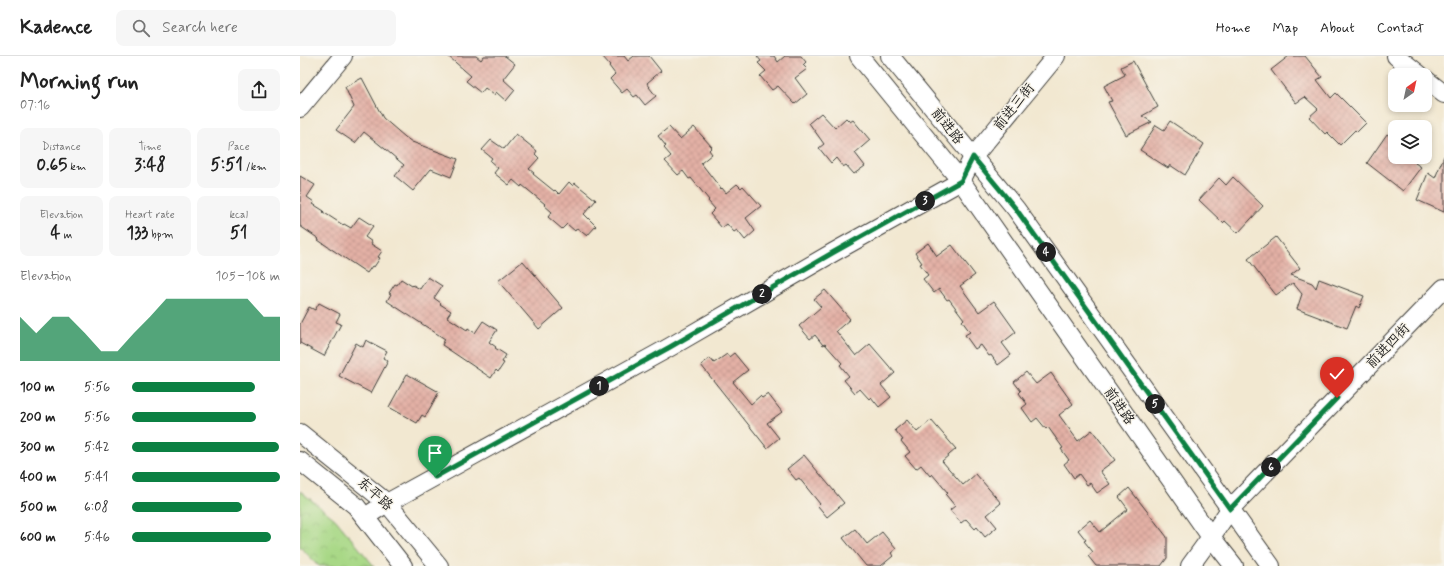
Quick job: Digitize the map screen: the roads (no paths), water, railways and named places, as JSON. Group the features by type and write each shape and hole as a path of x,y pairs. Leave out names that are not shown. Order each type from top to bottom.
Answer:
{"street":[{"path":"300,108 343,56"},
{"name":"前进路","path":"859,56 961,181 1234,566"},
{"name":"前进路","path":"890,56 1016,209 1271,566"},
{"name":"前进三街","path":"961,181 973,157 1056,56"},
{"path":"1396,56 1411,68"},
{"path":"1432,85 1444,94"},
{"path":"365,517 387,503 670,347 834,252 961,181"},
{"name":"前进四街","path":"1190,566 1212,537 1230,509 1444,288"},
{"name":"东平路","path":"300,432 387,503 439,566"},
{"name":"东平路","path":"300,461 356,506 404,566"}]}
